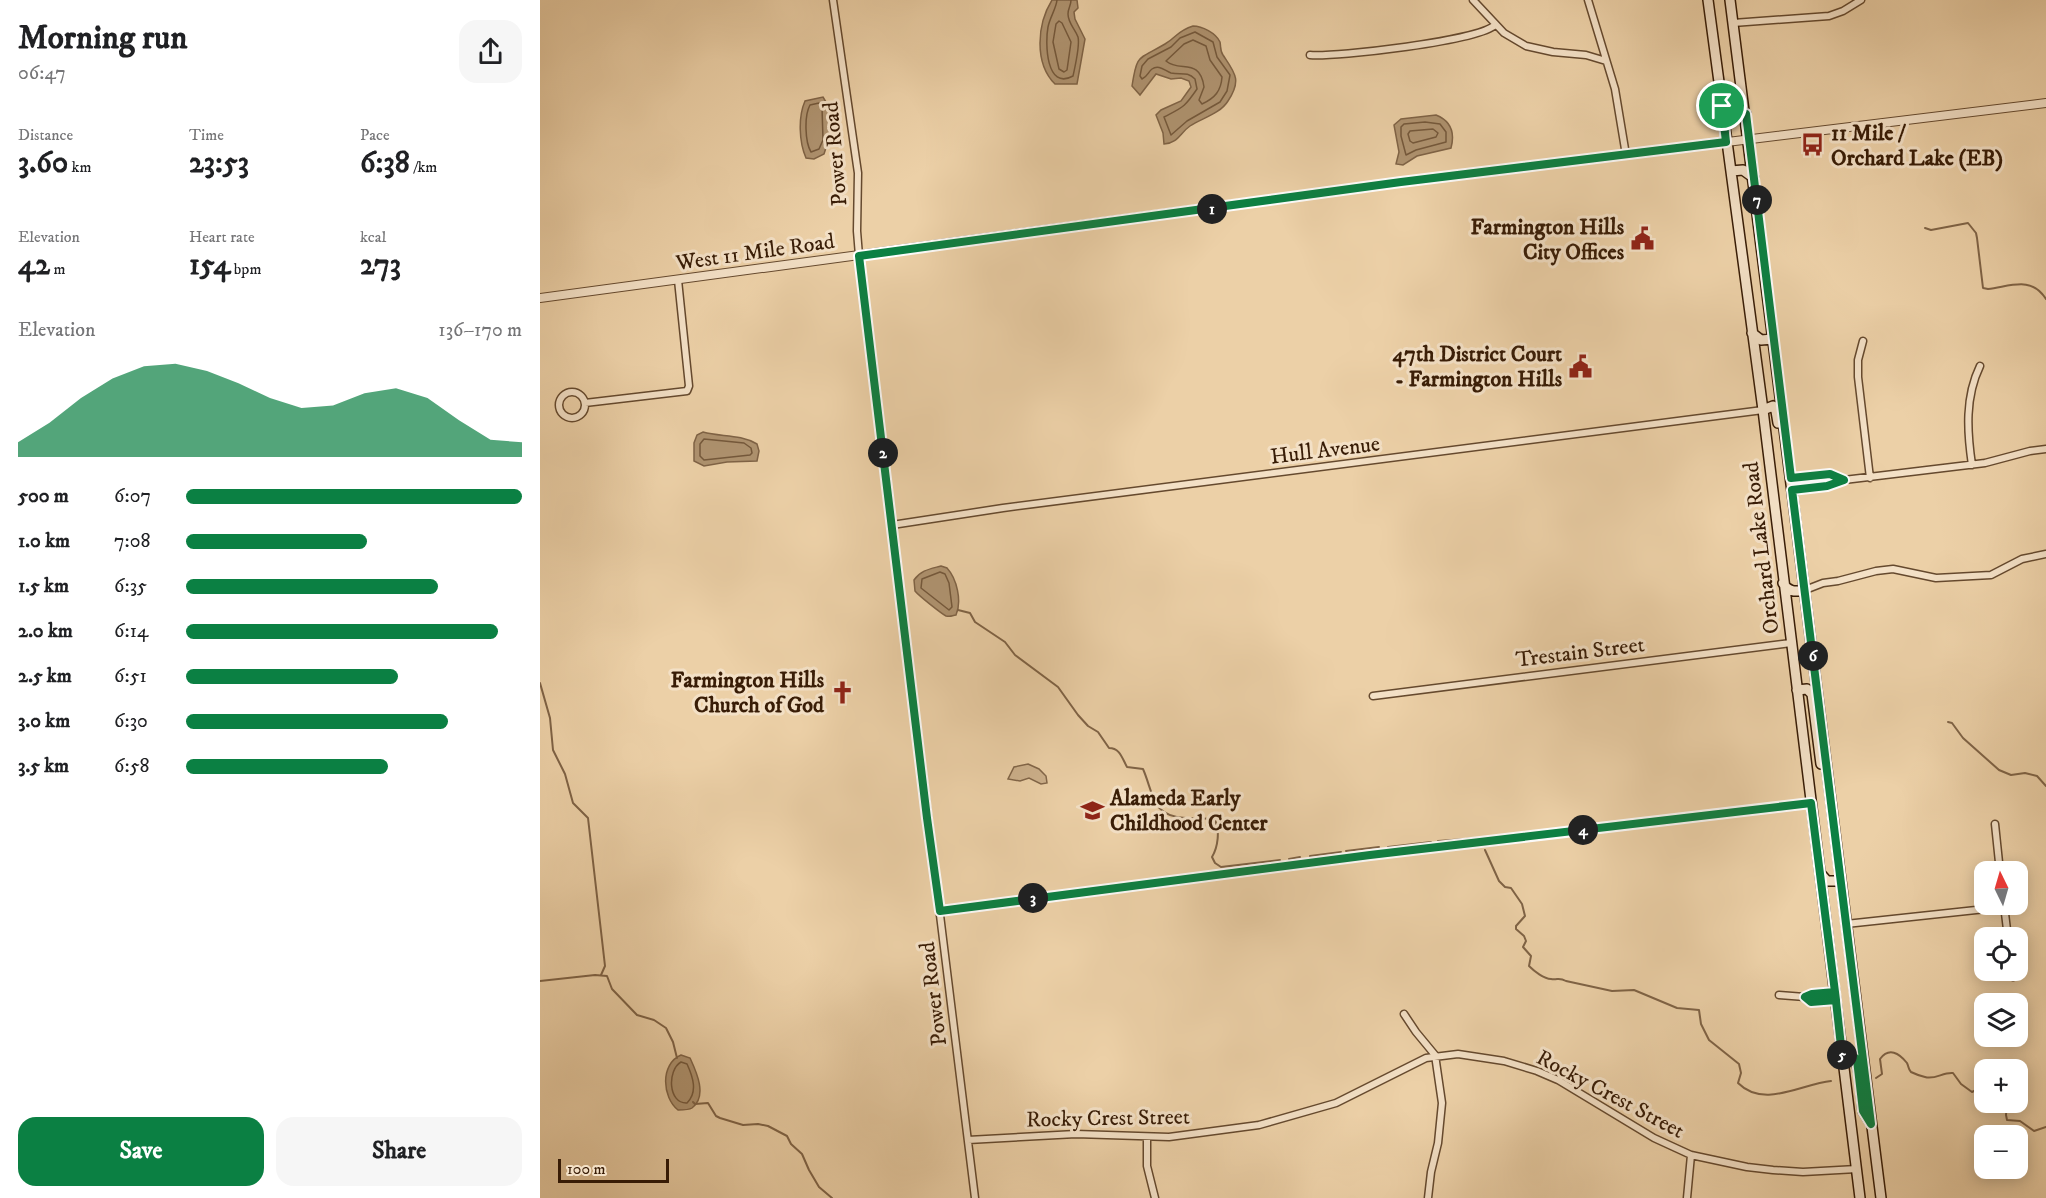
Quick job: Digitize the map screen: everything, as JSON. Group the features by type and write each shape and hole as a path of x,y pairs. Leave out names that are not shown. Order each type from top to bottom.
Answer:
{"main road":[{"name":"Orchard Lake Road","path":"1708,0 1763,410 1860,1198"},
{"name":"Orchard Lake Road","path":"1730,0 1881,1198"},
{"path":"1722,106 1728,113 1746,114"},
{"path":"1731,171 1743,170 1754,178"},
{"path":"1752,333 1761,340 1773,339"},
{"path":"1756,362 1776,359"},
{"path":"1763,410 1769,406 1775,408 1783,470 1793,494"},
{"path":"1783,583 1787,589 1793,591 1805,590"},
{"path":"1797,690 1807,689 1812,694 1818,752 1828,780"},
{"path":"1819,871 1823,879 1827,881 1841,881"},
{"path":"1842,1055 1850,1054 1857,1060 1863,1111 1871,1124"}],"street":[{"name":"Power Road","path":"833,0 858,173 859,256 975,1198"},
{"path":"1473,0 1495,26 1526,46 1553,52 1586,55 1606,61"},
{"path":"1588,0 1619,108 1626,155"},
{"path":"1733,23 1829,16 1861,0"},
{"path":"1310,55 1343,55 1420,44 1481,33 1495,26"},
{"name":"West 11 Mile Road","path":"540,298 1401,182 2046,103"},
{"path":"585,403 687,391 689,387 678,280"},
{"path":"1863,341 1858,360 1858,377 1870,478"},
{"path":"1972,465 1968,420 1969,402 1980,366"},
{"path":"573,392 582,395 585,403 584,411 574,418 563,414 559,406 561,397 573,392"},
{"name":"Hull Avenue","path":"892,525 992,509 1763,410"},
{"path":"1793,494 1844,480 1972,465 2046,449"},
{"path":"1791,478 1830,474 1844,480"},
{"path":"1805,590 1823,583 1838,582 1876,571 1893,569 1936,578 1991,574 2022,559 2046,554"},
{"name":"Trestain Street","path":"1373,696 1791,643"},
{"path":"940,911 1370,855 1811,803"},
{"path":"1995,824 1999,861"},
{"path":"1846,924 1974,909"},
{"path":"1779,995 1835,996"},
{"path":"1404,1014 1435,1055 1442,1103 1438,1143 1428,1198"},
{"name":"Rocky Crest Street","path":"968,1140 1076,1134 1148,1137 1234,1129 1285,1119 1336,1103 1426,1058 1435,1055 1458,1054 1479,1056 1537,1071 1558,1080 1654,1138 1691,1155 1773,1170 1803,1172 1857,1169"},
{"path":"1148,1137 1147,1167 1155,1198"},
{"path":"1687,1198 1691,1155"}],"shaded area":[{"path":"1028,764 1039,769 1046,776 1047,783 1041,784 1029,778 1020,781 1008,779 1014,767"}],"water":[{"path":"1052,0 1077,0 1078,8 1074,12 1075,19 1085,39 1077,84 1055,84 1048,75 1041,55 1043,20"},
{"path":"1193,26 1208,31 1218,39 1222,53 1235,77 1235,87 1225,105 1190,126 1173,142 1164,144 1163,133 1156,115 1161,110 1181,101 1191,87 1189,81 1156,74 1140,95 1132,86 1135,68 1144,56"},
{"path":"823,97 830,117 826,147 824,154 814,159 806,158 800,130 801,114 805,101"},
{"path":"1436,115 1451,128 1451,148 1417,156 1403,165 1396,164 1399,152 1394,125 1401,119"},
{"path":"703,432 744,439 757,444 759,451 757,461 727,462 704,466 694,461 694,443 697,435"},
{"path":"941,566 947,568 956,584 959,603 956,615 946,616 915,591 914,580 920,574"},
{"path":"681,1055 690,1058 700,1090 697,1103 687,1110 678,1110 666,1089 669,1066"}],"waterway":[{"path":"1925,228 1931,230 1968,223 1976,233 1983,288 2027,285 2034,287 2046,299"},
{"path":"958,610 970,613 975,622 1005,642 1015,655 1058,687 1078,715 1088,726 1098,732 1109,748 1118,752 1127,767 1143,769 1152,795 1160,809 1175,817 1215,820 1218,839 1212,857 1215,863 1221,867 1280,860"},
{"path":"540,683 550,718 553,750 565,774 573,803 588,818 605,966 601,975"},
{"path":"1948,722 1952,723 1963,738 1999,770 2011,775 2025,773 2037,776 2046,786"},
{"path":"1438,841 1479,838"},
{"path":"1388,847 1431,842"},
{"path":"1346,851 1379,847"},
{"path":"1485,850 1499,881 1505,887 1511,888 1522,904 1525,916 1516,929 1526,941 1523,947 1531,956 1529,966 1539,974 1548,979 1562,979 1612,991 1634,990 1677,1008 1699,1010 1701,1024 1709,1040 1739,1064 1741,1073 1738,1083 1748,1091 1771,1095 1831,1081"},
{"path":"1310,856 1341,852"},
{"path":"1289,859 1300,857"},
{"path":"540,981 595,975 607,976 612,989 637,1015 654,1020 666,1028 677,1058"},
{"path":"1876,1078 1882,1074 1880,1059 1890,1052 1901,1056 1911,1072 1932,1078 1953,1073 1961,1084 1972,1092 1974,1091"},
{"path":"693,1102 695,1104 708,1103 716,1116 720,1118 743,1125 768,1126 787,1136 791,1144 802,1154 819,1187 832,1198"},
{"path":"2006,1113 2007,1120 2020,1121 2034,1131 2046,1127"}],"place":[{"name":"11 Mile / Orchard Lake (EB)","path":"1813,145"},
{"name":"Farmington Hills City Offices","path":"1642,239"},
{"name":"47th District Court - Farmington Hills","path":"1580,366"},
{"name":"Farmington Hills Church of God","path":"842,692"},
{"name":"Alameda Early Childhood Center","path":"1092,810"}],"route":[{"path":"1722,106 1726,142 1401,182 859,256 940,911 1370,855 1811,803 1819,871 1835,992 1836,1000 1811,1002 1805,997 1812,994 1835,992 1842,1055 1850,1054 1857,1060 1863,1111 1871,1124 1792,490 1827,486 1844,480 1830,474 1791,478 1746,114 1732,115 1722,106"}]}
